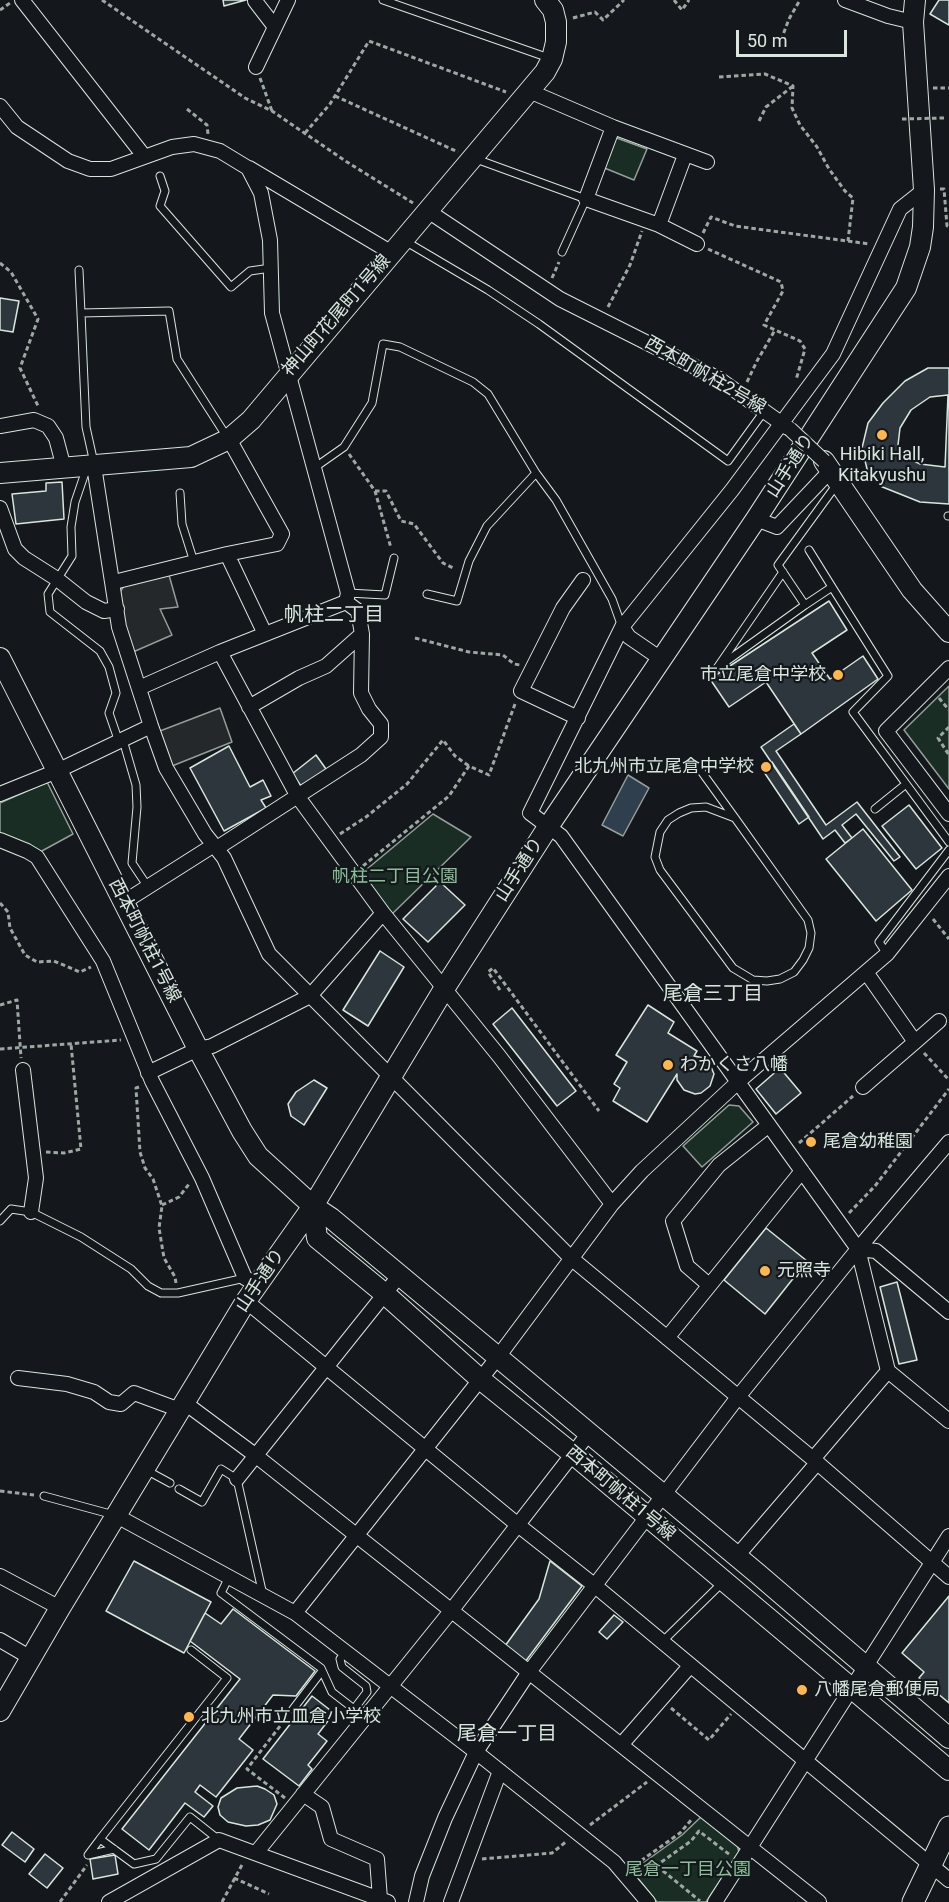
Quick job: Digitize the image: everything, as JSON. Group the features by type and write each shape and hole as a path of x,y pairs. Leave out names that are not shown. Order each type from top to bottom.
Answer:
{"main road":[{"path":"914,1902 949,1827"}],"street":[{"path":"22,0 144,156"},
{"path":"255,0 275,27"},
{"path":"256,67 288,0"},
{"path":"545,0 553,10 556,22"},
{"path":"845,0 888,16 913,22"},
{"name":"山手通り","path":"0,1711 115,1515 246,1301 251,1281 313,1206 444,989 548,826 756,519 906,288 920,248 924,190 913,22 915,0"},
{"name":"神山町花尾町1号線","path":"0,473 190,458 229,439 251,420 545,72 552,59 556,42 556,22"},
{"path":"529,91 613,128 707,162"},
{"path":"0,106 17,127 68,161 90,169 111,169 172,147 194,144 220,151 397,246"},
{"path":"613,128 586,200 652,223 698,244"},
{"path":"652,223 685,155"},
{"path":"124,902 298,797 360,755 381,737 381,724 369,709 361,693 362,634 358,611 347,597 290,372 272,313 270,240 261,193 248,168"},
{"path":"924,190 900,209 833,354 795,404 786,425 622,627 530,813 561,836 858,1250 888,1371 949,1421"},
{"name":"西本町帆柱2号線","path":"428,211 547,290 686,362 742,394 786,425 831,471 912,590 949,632"},
{"path":"0,426 34,420 48,426 56,438 64,468"},
{"path":"114,582 277,544 282,534 229,439"},
{"path":"91,466 114,582 119,627 166,768 205,834 224,858 269,954 390,1078 572,1258 815,1461 949,1577"},
{"path":"756,519 777,527 831,471"},
{"path":"0,508 15,549 86,602 104,611 117,609"},
{"path":"227,554 265,634"},
{"path":"578,718 521,691 563,608 583,580"},
{"path":"139,688 347,597"},
{"path":"622,627 629,637 661,659"},
{"path":"249,707 299,678 326,666 362,634"},
{"path":"220,652 298,797 383,913 499,1056 612,1204"},
{"name":"西本町帆柱1号線","path":"0,658 198,1049 258,1156 313,1206 332,1218 662,1496 737,1556 949,1738"},
{"path":"949,668 886,731 949,814"},
{"path":"0,794 57,771 151,726"},
{"path":"0,840 27,850 37,857 103,961 150,1077 251,1281"},
{"path":"295,1612 498,1357 612,1204 642,1171 738,1082 887,954 949,876"},
{"path":"150,1077 198,1049 212,1046 310,996 383,913"},
{"path":"866,972 915,1042"},
{"path":"864,1087 939,1021"},
{"path":"23,1070 36,1178 31,1212"},
{"path":"710,1285 687,1266 673,1221 719,1166 769,1125"},
{"path":"416,1902 422,1876 445,1818 476,1752 529,1672 738,1397 949,1142"},
{"path":"667,1338 802,1171"},
{"name":"西本町帆柱1号線","path":"313,1206 317,1238 385,1294 480,1379 854,1688 949,1770"},
{"path":"858,1250 876,1251 949,1312"},
{"path":"237,1479 399,1276"},
{"path":"246,1301 594,1585 949,1880"},
{"path":"737,1556 888,1371"},
{"path":"18,1378 67,1384 94,1392 109,1402 121,1404 134,1393 183,1406 255,1455 819,1902"},
{"path":"252,1852 303,1794 451,1611 589,1433"},
{"path":"115,1515 295,1612 614,1862 648,1902"},
{"path":"715,1902 854,1688 949,1536"},
{"path":"741,1595 758,1574"},
{"path":"0,1576 60,1608"},
{"path":"0,1640 31,1658"},
{"path":"621,1745 690,1666"},
{"path":"451,1902 500,1771"},
{"path":"109,1902 219,1840 383,1901 377,1859 331,1839 322,1807 303,1794"}],"lane":[{"path":"383,0 552,59"},
{"path":"471,157 586,200 562,252"},
{"path":"160,177 165,191 160,206 231,286 250,271 271,268"},
{"path":"397,246 488,290 728,461 765,410"},
{"path":"78,270 86,427 91,466 75,502 70,527 72,556 48,594 50,612 100,651 109,667 116,693 109,713 136,784 137,807 132,863 148,887"},
{"path":"81,313 169,312 177,359 229,439"},
{"path":"314,468 344,447 372,403 383,344 411,352 473,382 488,394 536,473 556,500 612,599 622,627"},
{"path":"805,605 778,565 831,471"},
{"path":"427,594 457,601 469,561 487,526 536,473"},
{"path":"180,494 182,524 194,562"},
{"path":"809,550 888,676 853,712 949,842"},
{"path":"347,597 385,595 394,558"},
{"path":"783,573 717,668 832,587"},
{"path":"696,764 735,818 808,920 811,933 809,948 794,972 780,980 753,980 733,968 660,870 655,857 660,832 668,820 679,813 691,808 706,807 735,818"},
{"path":"875,808 906,784"},
{"path":"887,954 879,942 949,850"},
{"path":"0,1221 12,1209 31,1212 91,1243 131,1269 148,1286 161,1293 178,1293 251,1281"},
{"path":"179,1489 202,1502 221,1468 237,1479 263,1595"},
{"path":"144,1469 170,1483"},
{"path":"44,1496 115,1515"},
{"path":"229,1577 221,1593 321,1668 332,1692 354,1709 367,1692 366,1686 342,1667 340,1659 346,1651"},
{"path":"662,1642 724,1580"},
{"path":"88,1855 227,1678 191,1650"},
{"path":"293,1708 322,1671"},
{"path":"100,1839 134,1864 156,1859 190,1817 219,1840"},
{"path":"88,1855 114,1849"}],"path":[{"path":"0,10 14,0"},
{"path":"102,0 245,98 272,111 347,162 428,211"},
{"path":"556,22 595,12 603,20 624,0"},
{"path":"674,0 682,10 689,0"},
{"path":"781,40 800,0"},
{"path":"305,133 335,96 369,41 507,93"},
{"path":"256,67 272,111"},
{"path":"719,77 765,74 793,86"},
{"path":"759,121 766,107 793,86"},
{"path":"793,86 792,108 800,125 817,147 829,169 853,198 848,241"},
{"path":"931,88 949,88"},
{"path":"335,96 449,148"},
{"path":"187,109 207,125 209,148"},
{"path":"902,119 944,118"},
{"path":"795,404 794,387 805,348 800,341 764,325 783,291 781,282 698,244 711,217 735,226 884,246"},
{"path":"601,319 652,223"},
{"path":"547,290 562,252"},
{"path":"0,263 12,272 38,319 20,368 48,426"},
{"path":"742,394 775,330"},
{"path":"344,447 375,491 394,558"},
{"path":"375,491 386,491 401,521 414,524 444,563 465,573"},
{"path":"416,638 469,652 503,655 514,664 534,665"},
{"path":"330,840 366,818 407,784 443,740 455,756 469,766 489,775 521,691"},
{"path":"949,727 938,738 949,755"},
{"path":"354,873 449,796 469,766"},
{"path":"0,903 8,912 10,928 25,955 37,962 54,961 80,972 103,961"},
{"path":"923,908 949,939"},
{"path":"500,990 488,972 493,968 599,1111"},
{"path":"0,1005 17,1000 19,1047 23,1070"},
{"path":"0,1049 134,1040"},
{"path":"915,1042 949,1080"},
{"path":"64,1153 81,1149 71,1044"},
{"path":"150,1077 136,1089 140,1152 145,1168 153,1179 162,1206 159,1228 162,1248 164,1258 175,1277 178,1293"},
{"path":"788,1152 864,1087"},
{"path":"839,1223 875,1186 949,1089"},
{"path":"162,1206 178,1197 191,1182 202,1178"},
{"path":"0,1491 44,1496"},
{"path":"661,1700 709,1740 738,1706"},
{"path":"287,1799 247,1768 293,1708"},
{"path":"627,1877 680,1833 702,1808"},
{"path":"627,1877 657,1865 691,1841 699,1831 740,1864"},
{"path":"222,1902 234,1878 252,1852"},
{"path":"60,1902 88,1864 84,1860 88,1855"},
{"path":"657,1865 700,1900"},
{"path":"234,1878 269,1894"}],"green space":[{"path":"614,137 647,149 634,180 602,167"},
{"path":"949,686 949,789 904,730"},
{"path":"47,782 73,834 40,852 0,835 0,803"},
{"name":"帆柱二丁目公園","path":"433,814 471,837 391,915 361,874"},
{"path":"729,1105 739,1106 753,1122 702,1167 683,1146"},
{"name":"尾倉一丁目公園","path":"701,1817 737,1845 739,1852 706,1902 657,1902 632,1871 682,1835"}],"shaded area":[{"path":"169,575 178,607 160,609 172,635 133,652 123,626 120,592 124,586"},
{"path":"220,708 232,742 172,766 160,731"}],"water":[{"path":"628,775 649,788 623,836 602,825"}],"building":[{"path":"223,0 246,0 224,6"},
{"path":"939,0 949,0 949,25 930,14"},
{"path":"0,298 19,301 13,332 0,330"},
{"name":"Hibiki Hall, Kitakyushu","path":"928,368 949,368 949,504 920,502 880,486 867,469 862,448 868,423 883,403 905,381","holes":["948,395 945,467 920,464 908,458 898,445 900,428 911,410 930,397"]},
{"path":"62,482 64,519 16,524 12,494 46,491 46,483"},
{"path":"829,601 847,630 812,653 830,679 863,656 878,679 801,734 766,682 729,707 710,679"},
{"path":"794,724 801,734 776,751 826,825 857,802 900,857 894,861 856,814 842,825 852,838 845,843 835,830 823,839 761,747"},
{"path":"229,746 250,787 263,780 271,796 261,800 266,808 224,831 190,768"},
{"path":"316,755 326,769 302,787 292,774"},
{"path":"772,762 809,817 799,824 762,769"},
{"path":"909,805 942,848 916,869 882,826"},
{"path":"863,829 912,890 876,921 826,859"},
{"path":"440,882 465,905 428,942 403,919"},
{"path":"380,951 404,967 368,1026 343,1010"},
{"name":"わかくさ八幡","path":"648,1005 674,1022 668,1033 697,1051 694,1056 704,1058 709,1062 714,1074 710,1086 701,1093 695,1094 684,1090 677,1080 677,1074 647,1122 613,1101 620,1088 614,1084 627,1062 616,1055"},
{"path":"512,1008 576,1091 557,1106 493,1024"},
{"path":"780,1068 801,1093 776,1114 756,1089"},
{"path":"314,1080 327,1088 304,1125 291,1116 288,1104 296,1092"},
{"name":"元照寺","path":"766,1228 807,1261 765,1314 724,1280"},
{"path":"897,1282 917,1360 899,1364 880,1287"},
{"path":"134,1561 211,1602 184,1653 106,1611"},
{"path":"550,1561 582,1586 525,1662 505,1646 539,1599"},
{"path":"949,1596 949,1703 919,1678 924,1672 902,1653"},
{"path":"233,1609 315,1671 296,1696 273,1695 239,1739 253,1750 216,1797 200,1785 195,1792 213,1806 204,1817 185,1803 149,1850 122,1829 240,1679 190,1641 205,1613 221,1624"},
{"path":"614,1615 623,1622 607,1639 599,1632"},
{"path":"312,1696 334,1713 318,1734 327,1741 308,1765 312,1769 299,1786 263,1759"},
{"path":"257,1786 274,1795 277,1804 270,1820 258,1825 246,1826 228,1822 220,1815 218,1807 221,1798 237,1788"},
{"path":"12,1832 34,1849 25,1862 2,1845"},
{"path":"45,1854 63,1868 47,1888 29,1874"},
{"path":"115,1855 118,1874 93,1879 90,1859"}],"place":[{"name":"Hibiki Hall, Kitakyushu","path":"882,435"},
{"name":"市立尾倉中学校","path":"838,675"},
{"name":"北九州市立尾倉中学校","path":"766,767"},
{"name":"わかくさ八幡","path":"668,1065"},
{"name":"尾倉幼稚園","path":"811,1142"},
{"name":"元照寺","path":"765,1271"},
{"name":"八幡尾倉郵便局","path":"802,1690"},
{"name":"北九州市立皿倉小学校","path":"189,1717"}],"district":[{"name":"帆柱二丁目","path":"334,616"},
{"name":"尾倉三丁目","path":"713,995"},
{"name":"尾倉一丁目","path":"507,1735"}]}
